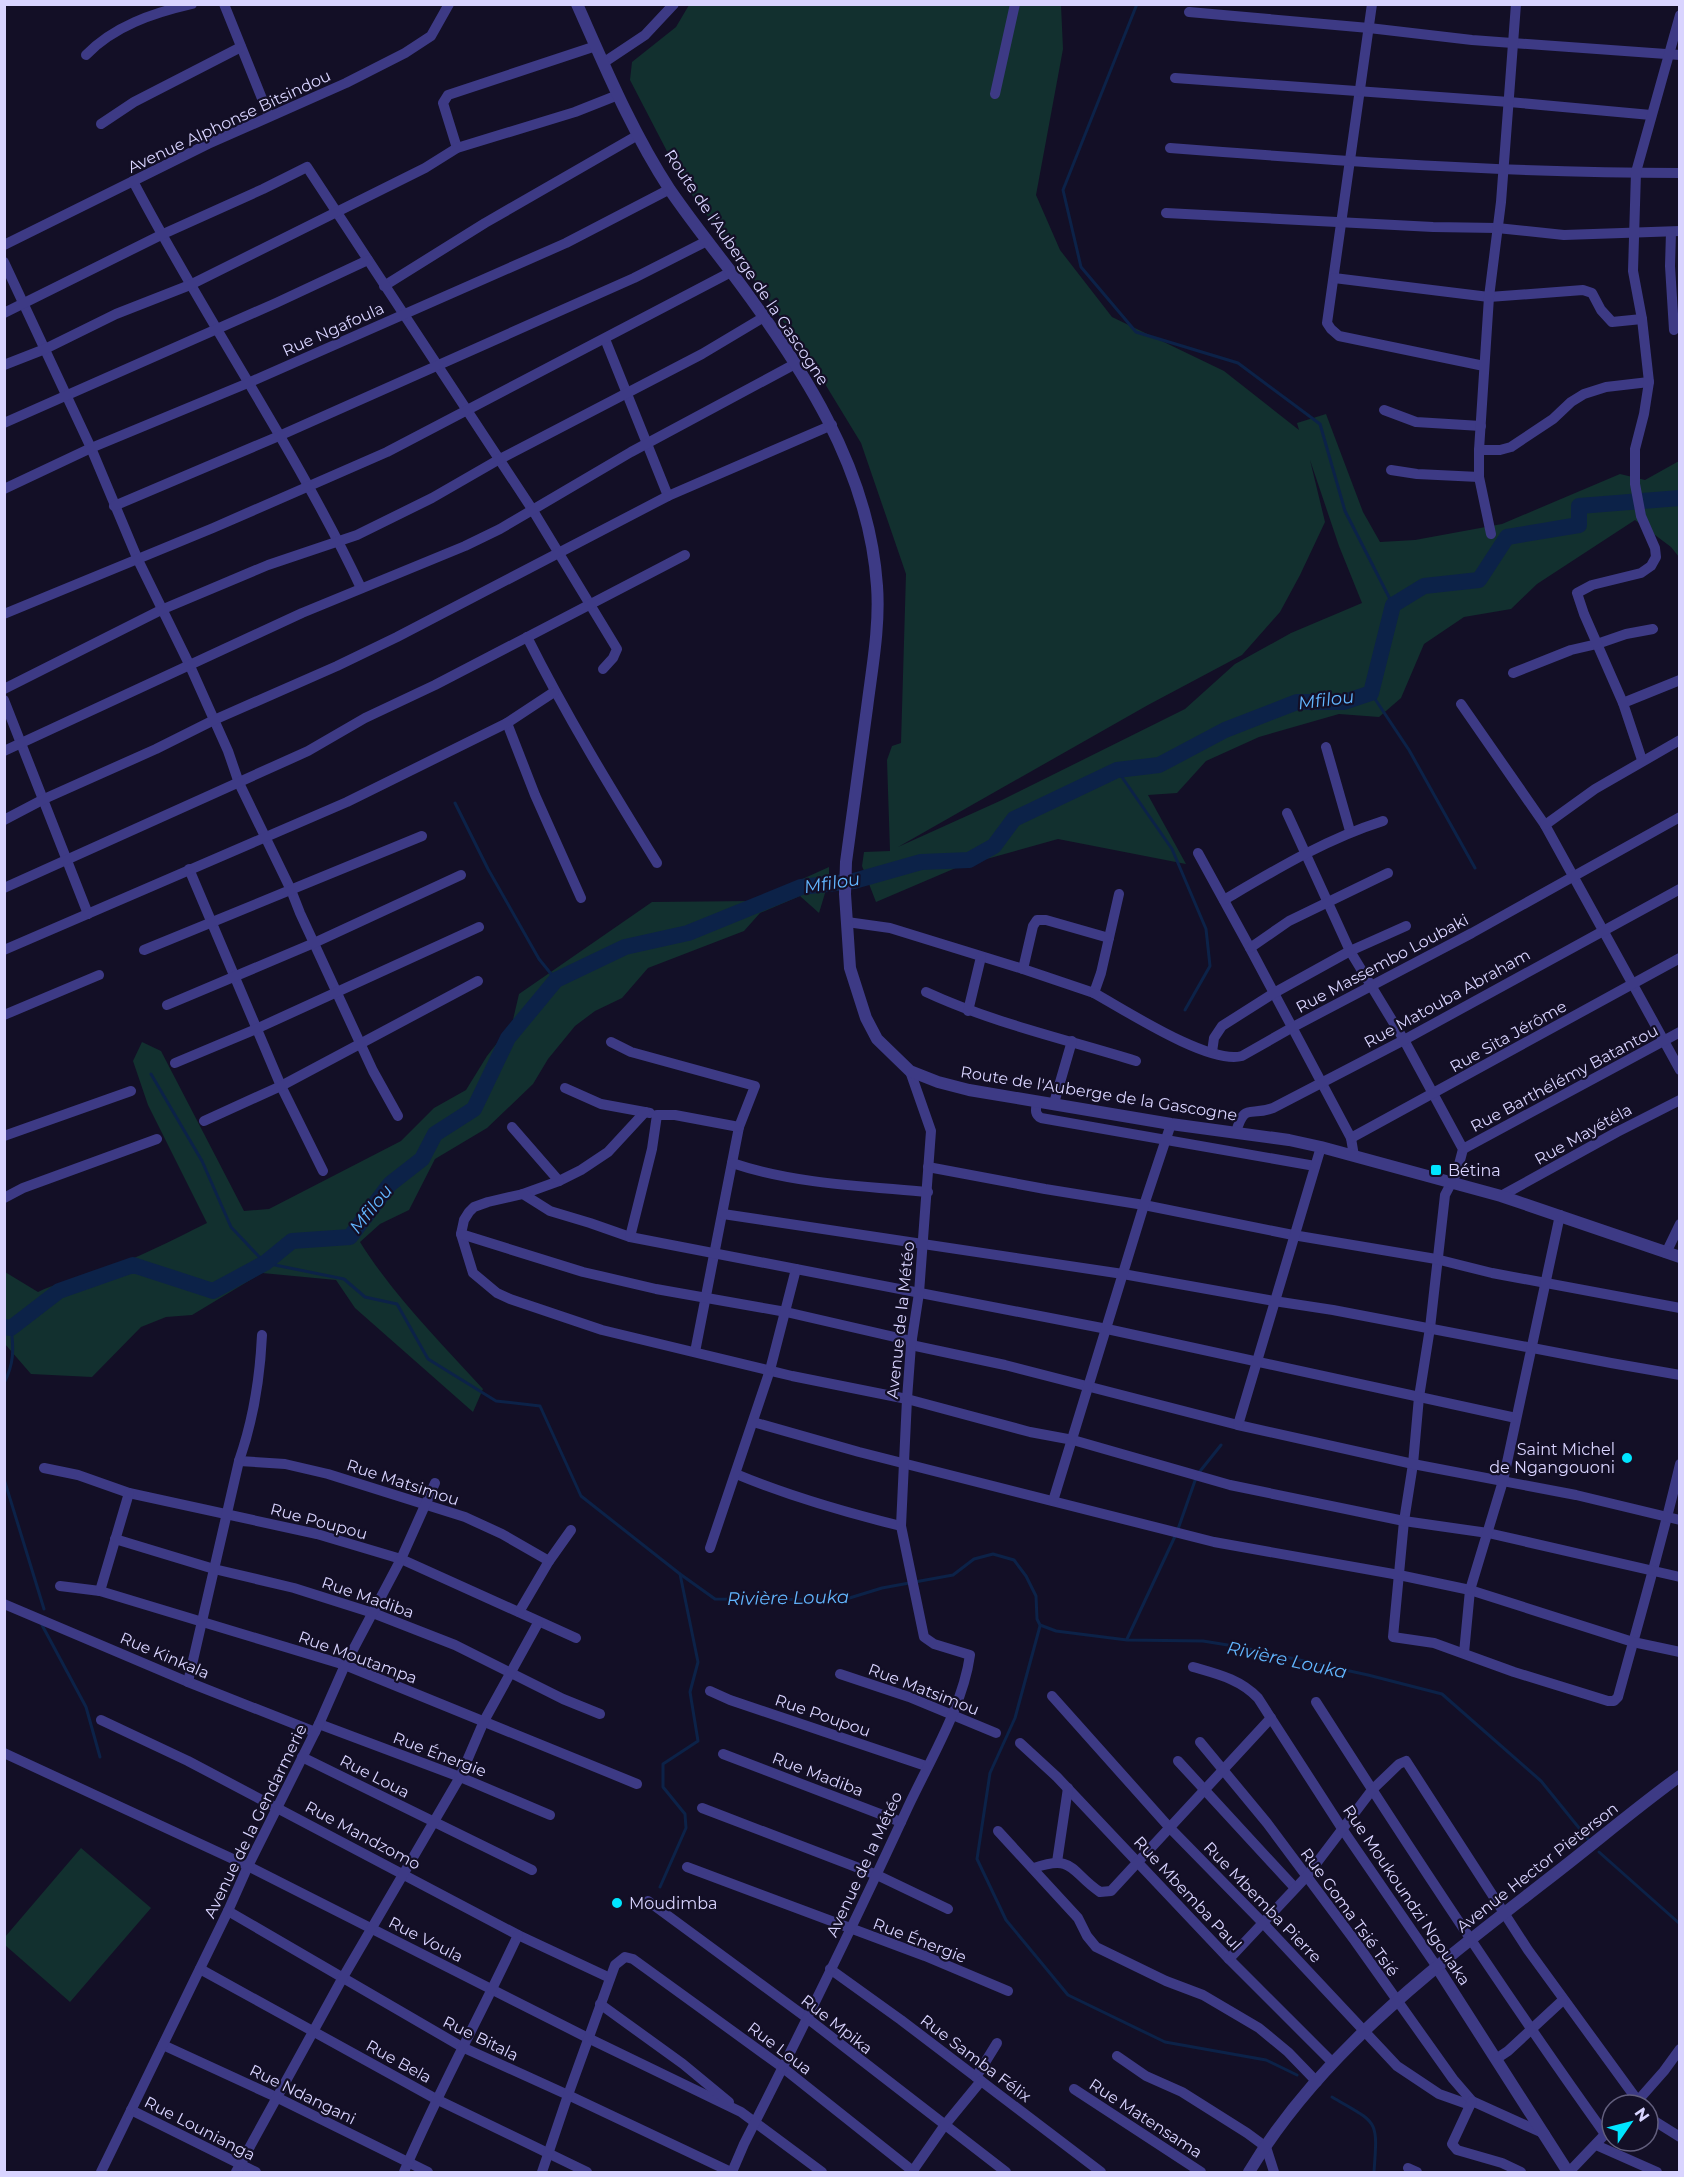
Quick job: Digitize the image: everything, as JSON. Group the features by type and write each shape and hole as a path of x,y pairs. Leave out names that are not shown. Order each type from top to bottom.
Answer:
{"street":[{"path":"86,55 108,36 131,23 192,4"},
{"path":"224,4 269,116"},
{"name":"Avenue Alphonse Bitsindou","path":"4,245 133,181 269,116 346,83 405,53 431,36 449,4"},
{"name":"Route de l'Auberge de la Gascogne","path":"577,4 638,135 670,189 764,317 832,425 848,461 863,508 877,586 875,648 846,862 845,894 850,968 866,1018 877,1039 910,1071 938,1082 969,1090 1171,1124 1321,1146 1501,1196 1680,1257"},
{"path":"603,63 645,35 674,4"},
{"path":"995,94 1015,4"},
{"path":"1372,4 1327,323 1339,336 1484,366"},
{"path":"1491,534 1479,477 1479,450 1489,297 1504,170 1516,4"},
{"path":"1189,12 1514,43 1674,55"},
{"path":"1642,760 1623,703 1577,593 1592,585 1641,573 1652,566 1656,557 1655,549 1641,516 1635,484 1635,449 1649,382 1642,319 1633,271 1636,172 1651,115 1674,55 1680,15"},
{"path":"457,148 443,103 448,95 596,46"},
{"path":"101,124 134,102 241,47"},
{"path":"1175,78 1509,102 1651,115"},
{"path":"4,365 45,349 116,314 190,285 425,168 457,148 575,112 618,95"},
{"path":"384,286 485,223 638,135"},
{"path":"1170,148 1350,162 1504,170 1680,173"},
{"path":"4,313 161,235 307,167 532,509 589,605 612,638 617,649 613,658 603,669"},
{"path":"133,181 161,235 308,485 361,588"},
{"name":"Rue Ngafoula","path":"4,489 91,448 248,383 566,243 670,189"},
{"path":"1166,213 1497,228 1564,235 1675,232 1670,266 1674,330"},
{"path":"114,506 279,436 436,364 634,278 707,241"},
{"path":"4,423 217,330 368,260"},
{"path":"4,262 91,448 114,506 161,610 190,666 228,751 239,783 291,890 372,1071 398,1116"},
{"path":"4,614 138,560 387,452 731,272"},
{"path":"1334,278 1489,297 1583,290 1592,293 1612,322 1642,319"},
{"path":"4,689 161,610 268,565 339,542 432,498 764,317"},
{"path":"605,339 668,496"},
{"path":"4,751 302,613 465,546 500,529 648,444 795,364"},
{"path":"1479,450 1500,450 1511,447 1553,419 1571,402 1584,394 1606,387 1649,382"},
{"path":"1384,410 1416,422 1481,426"},
{"path":"4,820 44,799 367,651 668,496 832,425"},
{"path":"1390,470 1417,474 1479,477"},
{"path":"4,888 308,751 365,718 685,555"},
{"path":"1513,673 1571,650 1626,634 1653,629"},
{"path":"527,637 602,776 657,863"},
{"path":"1623,703 1680,680"},
{"path":"4,950 347,802 507,723 555,692"},
{"path":"4,700 88,914"},
{"path":"1461,704 1545,825 1680,1070"},
{"path":"507,723 535,795 581,897"},
{"path":"1545,825 1595,789 1680,740"},
{"path":"1326,747 1350,831"},
{"path":"1287,813 1350,951 1404,1040 1463,1149 1457,1172 1444,1195 1430,1328 1404,1521 1393,1637 1434,1643 1548,1683 1614,1701 1618,1697 1680,1464"},
{"name":"Rue Massembo Loubaki","path":"847,922 890,928 1094,993 1165,1034 1228,1057 1242,1056 1574,877 1680,817"},
{"path":"1224,900 1350,831 1383,821"},
{"path":"144,950 422,836"},
{"path":"1198,853 1351,1138 1354,1156"},
{"path":"189,870 281,1086 323,1172"},
{"path":"1250,948 1289,921 1388,873"},
{"path":"167,1005 314,943 462,874"},
{"name":"Rue Matouba Abraham","path":"1236,1132 1240,1117 1245,1113 1263,1112 1273,1108 1404,1040 1680,889"},
{"path":"1094,993 1101,973 1119,894"},
{"path":"1023,969 1033,926 1037,920 1046,920 1109,938"},
{"path":"1212,1052 1214,1038 1222,1026 1274,993 1350,951 1406,926"},
{"path":"175,1063 256,1029 479,927"},
{"path":"968,1011 981,957"},
{"name":"Rue Sita Jérôme","path":"1351,1138 1680,958"},
{"path":"4,1015 99,975"},
{"path":"204,1121 281,1086 478,981"},
{"path":"926,992 968,1011 1136,1061"},
{"name":"Rue Barthélémy Batantou","path":"1463,1149 1680,1032"},
{"path":"1060,1122 1059,1104 1072,1041"},
{"path":"611,1042 632,1052 755,1086 740,1127 695,1352"},
{"name":"Avenue de la Météo","path":"731,2172 851,1930 951,1715 970,1655 928,1641 921,1629 901,1526 907,1399 919,1293 931,1131 910,1071"},
{"path":"565,1088 601,1104 740,1127"},
{"path":"4,1136 130,1091"},
{"name":"Rue Mayétéla","path":"1501,1196 1680,1100"},
{"path":"1037,1101 1035,1111 1037,1116 1060,1122 1315,1166"},
{"path":"645,1112 609,1152 559,1181 523,1194 474,1207 464,1221 461,1234 473,1273 497,1293 510,1299 602,1330 792,1376 907,1399 1030,1432 1073,1440 1230,1485 1404,1521 1488,1533 1680,1577"},
{"path":"1107,1131 1113,1114"},
{"path":"630,1237 652,1149 657,1115"},
{"path":"1053,1501 1144,1204 1171,1124"},
{"path":"512,1127 559,1181"},
{"path":"4,1198 22,1188 157,1139"},
{"path":"1238,1425 1321,1146"},
{"path":"732,1163 779,1175 928,1192"},
{"path":"928,1167 1045,1189 1144,1204 1293,1235 1436,1259 1492,1273 1680,1308"},
{"path":"523,1194 550,1211 590,1222 630,1237 1107,1329 1516,1418"},
{"path":"723,1214 1123,1274 1333,1310 1680,1375"},
{"path":"1464,1653 1470,1590 1503,1481 1560,1215"},
{"path":"1666,1253 1680,1224"},
{"path":"461,1234 583,1272 786,1312 1238,1425 1413,1464 1576,1495 1680,1520"},
{"path":"710,1548 770,1370 796,1269"},
{"path":"188,1682 239,1461 246,1441 261,1370 262,1335"},
{"path":"753,1422 903,1464 1214,1542 1470,1590 1633,1642 1680,1652"},
{"name":"Rue Matsimou","path":"239,1461 285,1464 307,1469 465,1517 549,1560"},
{"name":"Rue Poupou","path":"44,1468 78,1475 129,1493 317,1534 401,1559 519,1612 537,1623 576,1638"},
{"path":"736,1474 780,1492 854,1515 901,1526"},
{"name":"Avenue de la Gendarmerie","path":"103,2172 248,1866 317,1728 345,1665 401,1559 435,1483"},
{"path":"100,1591 129,1493"},
{"path":"519,1612 549,1560 571,1530"},
{"name":"Rue Madiba","path":"115,1539 214,1569 294,1588 373,1613 455,1645 563,1699 600,1714"},
{"name":"Rue Moutampa","path":"60,1586 100,1591 345,1665 637,1784"},
{"name":"Rue Kinkala","path":"4,1604 188,1682 317,1728"},
{"path":"238,2169 342,1978 373,1929 432,1821 459,1777 484,1721 537,1623"},
{"name":"Rue Moukoundzi Ngouaka","path":"1193,1667 1230,1678 1248,1688 1271,1718 1343,1830 1437,1967 1569,2172"},
{"name":"Rue Matsimou","path":"840,1674 909,1697 996,1733"},
{"name":"Rue Poupou","path":"710,1691 730,1700 927,1766"},
{"name":"Rue Mbemba Pierre","path":"1052,1695 1169,1827 1397,2066 1439,2094 1471,2103 1545,2134"},
{"path":"1316,1702 1471,1940 1532,2029 1600,2119"},
{"path":"1034,1868 1057,1862 1066,1864 1096,1889 1106,1893 1116,1886 1271,1718"},
{"name":"Rue Mandzomo","path":"101,1720 278,1807 518,1935 610,1978"},
{"name":"Rue Énergie","path":"317,1728 459,1777 550,1815"},
{"name":"Rue Goma Tsié Tsié","path":"1200,1742 1267,1823 1471,2103"},
{"name":"Rue Mbemba Paul","path":"1020,1743 1068,1788 1229,1959 1333,2063"},
{"name":"Rue Voula","path":"4,1753 248,1866 588,2038 741,2112 822,2172"},
{"name":"Rue Madiba","path":"723,1754 901,1822"},
{"name":"Rue Loua","path":"303,1757 532,1870"},
{"path":"1178,1761 1295,1888"},
{"path":"1229,1959 1306,1877 1372,1790 1399,1764 1406,1761 1504,1913 1629,2093"},
{"name":"Avenue Hector Pieterson","path":"1249,2172 1333,2063 1396,2001 1504,1913 1680,1776"},
{"path":"1057,1862 1068,1788"},
{"path":"702,1808 877,1875 948,1910"},
{"path":"998,1831 1078,1918 1086,1936 1096,1947 1166,1982 1203,1995 1259,2028 1288,2052 1317,2082"},
{"name":"Rue Énergie","path":"687,1867 925,1956 1008,1991"},
{"name":"Rue Mpika","path":"648,1901 807,2018 1006,2172"},
{"name":"Rue Bitala","path":"228,1911 462,2047 731,2172"},
{"path":"406,2168 436,2099 493,1990 518,1935"},
{"name":"Rue Loua","path":"610,1978 615,1965 621,1958 633,1959 782,2067 913,2172"},
{"name":"Rue Bela","path":"200,1969 436,2099 587,2172"},
{"name":"Rue Samba Félix","path":"830,1969 1101,2172"},
{"path":"542,2172 610,1978"},
{"path":"1496,2059 1508,2051 1563,2000"},
{"path":"600,2004 702,2079 741,2112"},
{"path":"913,2172 979,2079 998,2043"},
{"name":"Rue Ndangani","path":"163,2045 276,2097 406,2168 428,2172"},
{"path":"1645,2093 1680,2049"},
{"path":"1117,2056 1146,2076 1182,2092 1266,2147 1274,2172"},
{"name":"Rue Matensama","path":"1074,2089 1201,2172"},
{"path":"1471,2103 1452,2147 1502,2163 1521,2172"},
{"name":"Rue Lounianga","path":"131,2110 238,2169 256,2172"},
{"path":"1660,2124 1680,2137"},
{"path":"1569,2172 1600,2141"},
{"path":"1596,2145 1657,2172"}],"green space":[{"path":"689,5 1061,5 1063,49 1036,195 1060,250 1112,317 1224,371 1299,430 1297,423 1326,414 1363,512 1380,542 1415,540 1502,524 1620,474 1645,480 1679,461 1679,557 1671,547 1635,520 1537,584 1511,609 1464,617 1424,644 1401,698 1379,717 1339,714 1259,737 1206,761 1177,793 1148,795 1186,864 1058,839 958,867 876,902 862,866 864,852 890,851 887,760 892,746 901,743 906,574 861,443 822,379 766,296 684,184 630,80 632,62 676,27","holes":["1310,460 1339,546 1362,603 1291,633 1235,664 1185,709 1002,800 898,847 1148,705 1242,655 1280,612 1325,522"]},
{"path":"829,867 829,880 819,913 800,896 760,913 744,931 648,968 622,998 595,1011 575,1026 548,1059 533,1084 487,1128 435,1159 409,1210 380,1224 360,1242 403,1300 483,1389 473,1412 355,1308 336,1280 262,1273 192,1315 166,1317 141,1327 92,1377 31,1374 5,1344 5,1272 38,1292 121,1264 207,1223 148,1105 133,1061 142,1042 161,1051 244,1211 269,1209 401,1141 434,1108 466,1090 487,1056 512,1024 519,994 652,902 754,901"},
{"path":"81,1848 151,1908 70,2002 5,1945 5,1937"}],"waterway":[{"path":"1137,4 1063,190 1081,267 1136,332 1238,363 1320,424 1345,511 1393,605"},
{"name":"Mfilou","path":"4,1327 11,1328 59,1291 133,1265 213,1291 265,1263 292,1241 350,1237 390,1184 422,1159 435,1134 474,1109 508,1038 556,980 625,947 688,933 801,887 854,881 921,862 969,860 994,846 1014,819 1117,770 1159,765 1225,730 1297,702 1344,702 1371,693 1393,605 1424,586 1479,580 1507,537 1579,525 1579,506 1680,498"},
{"path":"1371,693 1409,750 1475,868"},
{"path":"1117,770 1172,849 1206,929 1210,966 1185,1010"},
{"path":"455,803 488,869 539,959 556,980"},
{"name":"Rivière Louka","path":"151,1074 202,1161 231,1227 265,1263 344,1279 365,1297 397,1304 428,1359 496,1401 540,1406 581,1496 715,1599 843,1600 882,1588 953,1575 974,1559 993,1554 1014,1560 1026,1576 1036,1596 1037,1619 1040,1625 1056,1631 1127,1640 1203,1641 1240,1647 1442,1694 1541,1781 1588,1839"},
{"path":"4,1383 12,1356 11,1328"},
{"path":"1127,1639 1177,1532 1197,1475 1221,1445"},
{"path":"4,1479 44,1609"},
{"path":"660,1887 686,1828 685,1814 663,1787 663,1764 698,1741 690,1692 698,1662 680,1574"},
{"path":"42,1625 86,1707 100,1757"},
{"path":"1040,1626 1015,1718 990,1773 977,1859 1006,1920 1068,1995 1165,2042 1266,2060 1297,2075"},
{"name":"Rivière Louka","path":"1599,1852 1680,1924"},
{"path":"1332,2097 1367,2118 1372,2124 1376,2141 1374,2172"}],"place":[{"name":"Bétina","path":"1436,1170"},
{"name":"Saint Michel de Ngangouoni","path":"1627,1458"},
{"name":"Moudimba","path":"617,1903"}]}
